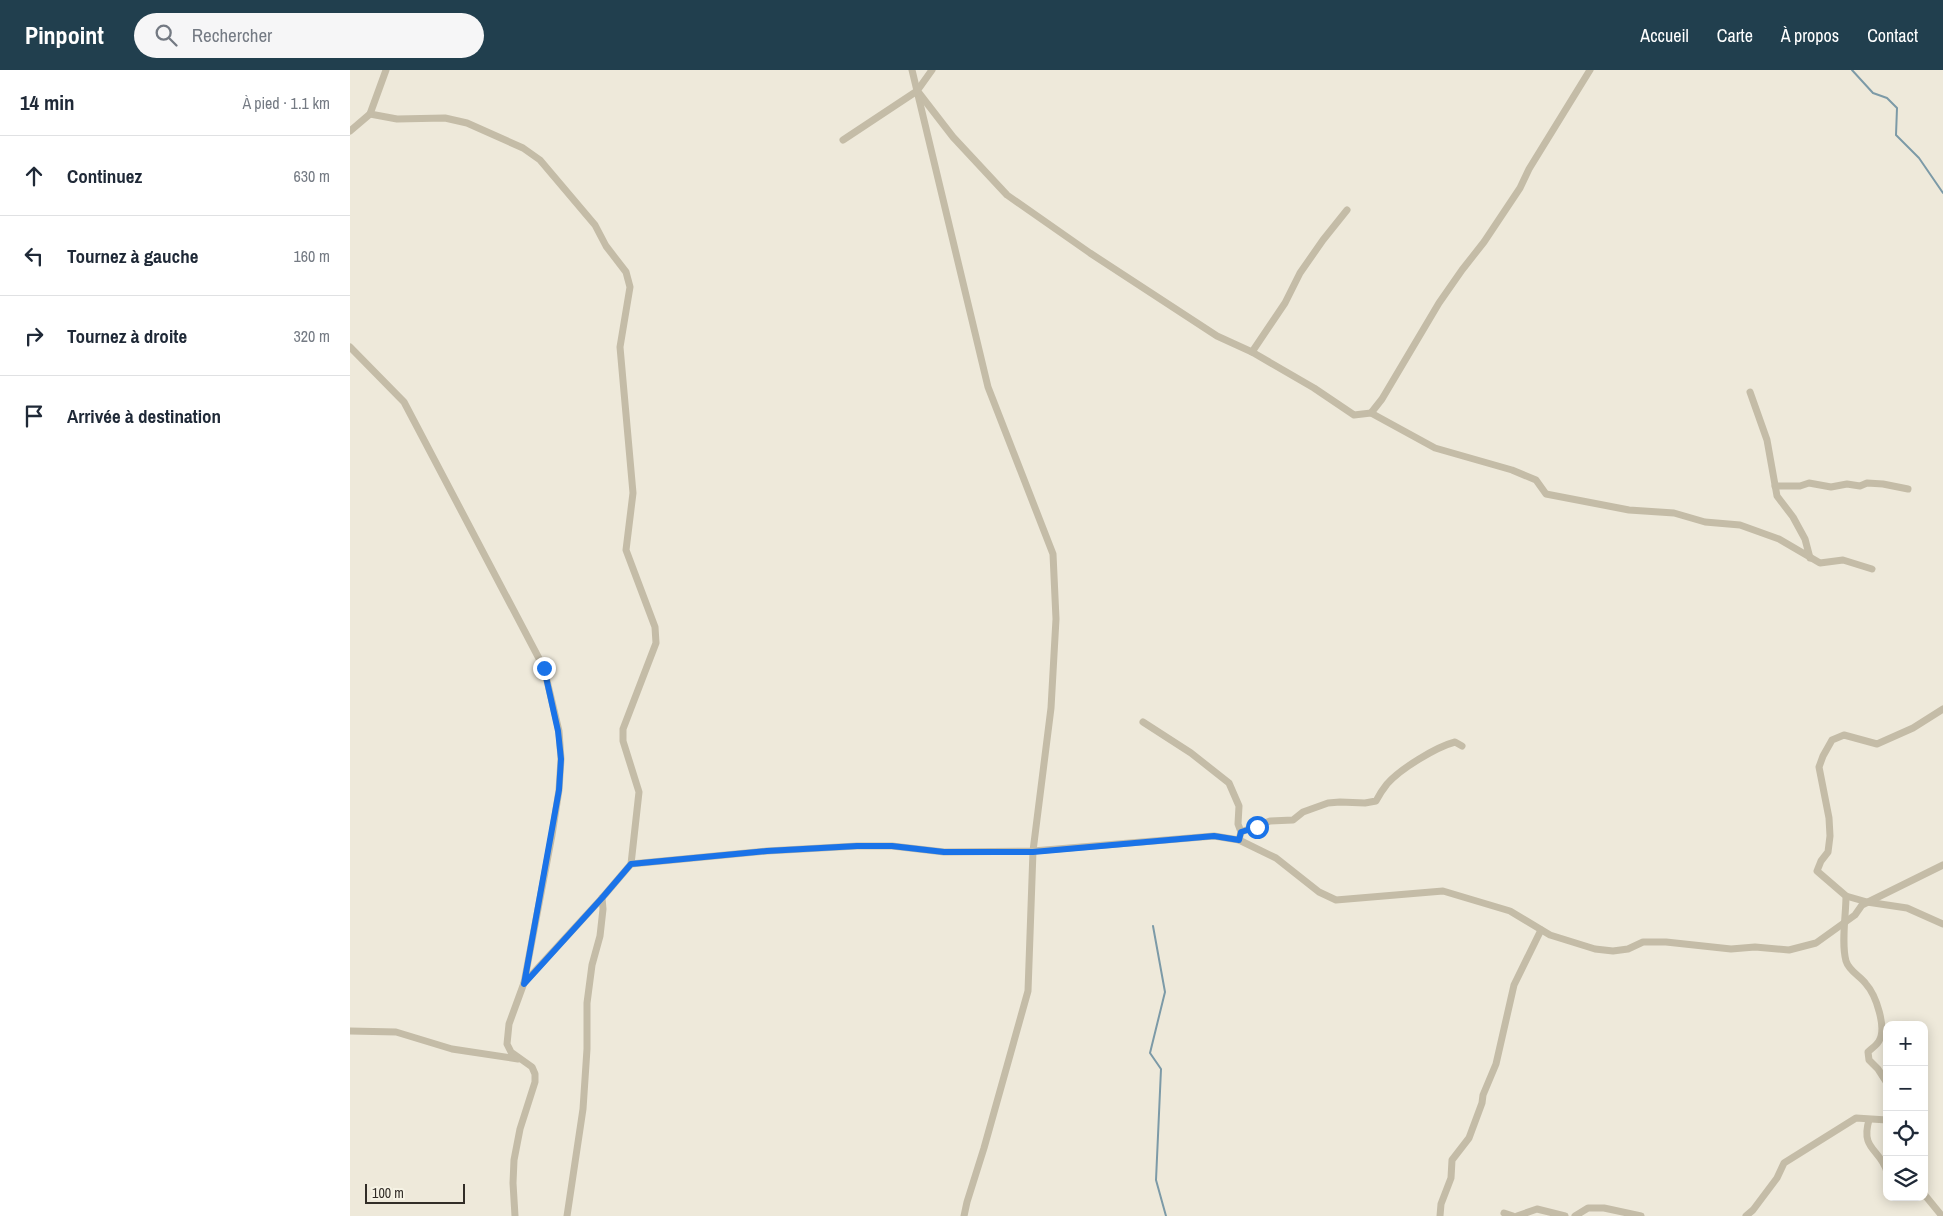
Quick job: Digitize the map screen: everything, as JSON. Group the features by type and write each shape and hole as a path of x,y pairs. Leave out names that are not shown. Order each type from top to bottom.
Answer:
{"street":[{"path":"350,131 370,114 386,70"},
{"path":"912,70 988,388 1053,554 1056,619 1051,708 1033,852 1028,991 964,1216"},
{"path":"843,140 917,91 932,70"},
{"path":"1371,413 1439,303 1511,203 1529,169 1590,70"},
{"path":"917,91 954,137 1007,195 1177,311 1217,336 1252,352 1314,388 1354,415 1371,413 1435,448 1512,470 1536,480 1546,494 1629,510 1674,513 1705,522 1740,526 1779,539 1820,563 1843,560 1872,569"},
{"path":"370,114 397,119 445,118 467,123 523,148 540,160 595,225 606,246 626,272 630,287 620,347 633,493 626,550 655,627 656,643 624,729 623,741 639,792 631,864 524,984"},
{"path":"1252,352 1285,303 1300,273 1347,210"},
{"path":"350,347 404,402 544,668 558,731 561,759 559,790 524,984 509,1024 507,1044 511,1052 518,1059 532,1067 535,1074 535,1082 520,1129 514,1160 515,1216"},
{"path":"1750,392 1767,440 1777,496 1793,517 1805,538 1810,558"},
{"path":"1775,486 1800,486 1809,482 1831,487 1848,484 1860,486 1867,483 1908,489"},
{"path":"1943,709 1913,728 1877,744 1844,735 1832,740 1819,767 1829,818 1830,836 1828,852 1821,861 1817,871 1846,896 1867,902 1907,908 1943,924"},
{"path":"1143,722 1191,753 1229,783 1239,806 1238,824 1241,832 1239,840"},
{"path":"1241,832 1270,821 1293,820 1303,812 1328,803 1366,803 1376,801 1388,783 1411,766 1448,744 1455,742 1462,746"},
{"path":"631,864 767,851 857,846 892,846 944,852 1033,852 1214,836 1239,840 1276,858 1319,892 1336,900 1443,891 1510,911 1550,935 1585,946 1614,951 1628,949 1643,942 1732,949 1755,947 1789,950 1816,944 1855,915 1862,905 1943,865"},
{"path":"1846,896 1844,934 1846,960 1850,969 1867,985 1874,995 1883,1031 1879,1042 1868,1052 1869,1060 1883,1077"},
{"path":"567,1216 583,1109 587,1049 587,1003 592,966 600,936 603,909 602,898"},
{"path":"1440,1216 1451,1178 1452,1160 1469,1138 1482,1103 1483,1095 1496,1064 1514,986 1541,930"},
{"path":"350,1031 396,1032 452,1050 518,1059"},
{"path":"1746,1216 1753,1210 1777,1178 1784,1163 1856,1118 1883,1120"},
{"path":"1869,1120 1865,1131 1869,1146 1883,1163"},
{"path":"1928,1199 1942,1216"},
{"path":"1575,1216 1588,1208 1604,1208 1640,1216"},
{"path":"1517,1216 1537,1209 1566,1216"},
{"path":"1504,1213 1513,1216"}],"waterway":[{"path":"1852,70 1873,93 1887,98 1897,108 1896,135 1919,158 1943,193"},
{"path":"1153,926 1165,992 1150,1053 1161,1069 1156,1180 1166,1216"}],"route":[{"path":"544,668 558,731 561,759 559,790 552,835 524,984 631,864 767,851 857,846 892,846 944,852 1033,852 1214,836 1239,840 1241,832 1257,827"}]}
